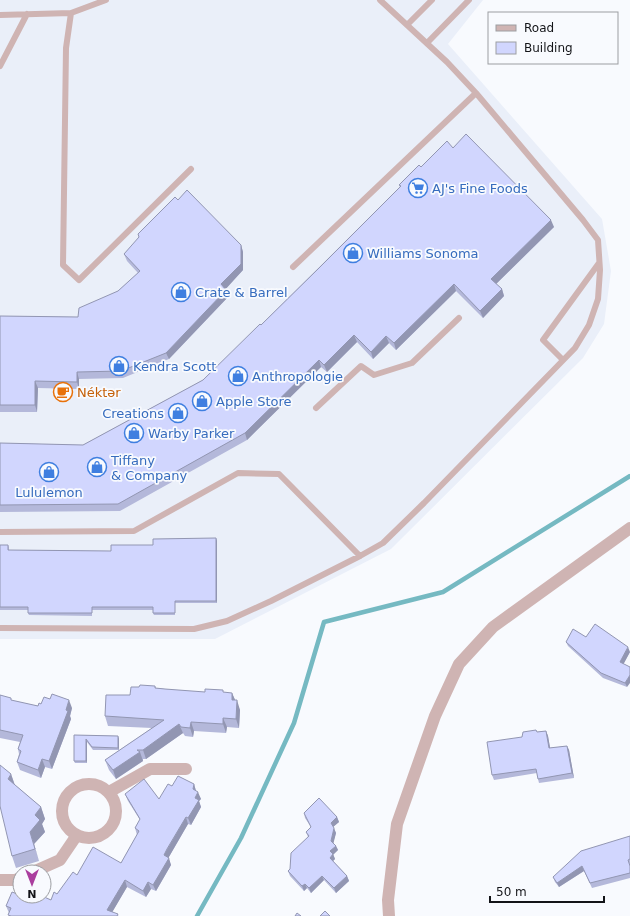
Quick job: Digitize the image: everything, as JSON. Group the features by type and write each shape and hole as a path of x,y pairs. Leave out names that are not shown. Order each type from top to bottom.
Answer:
{"street":[{"path":"389,916 388,900 397,824 435,716 459,664 493,627 630,528"},
{"path":"109,792 150,769 186,769"},
{"path":"87,784 96,785 103,788 109,792 114,800 116,809 115,819 111,827 104,834 96,837 86,838 77,835 70,830 62,815 62,806 65,797 75,788 87,784"},
{"path":"51,864 60,860 77,835"},
{"path":"0,880 12,880"}],"lane":[{"path":"0,15 71,13 106,0"},
{"path":"0,628 194,629 227,621 271,601 360,556 383,543 424,503 575,348 589,325 598,299 598,240 584,220 447,62 380,0"},
{"path":"407,25 432,0"},
{"path":"427,43 469,0"},
{"path":"71,13 66,48 63,265 79,280 191,169"},
{"path":"0,66 27,14"},
{"path":"293,267 476,94"},
{"path":"563,360 543,340 599,263"},
{"path":"316,408 361,366 374,375 412,363 460,318"},
{"path":"0,532 134,532 238,473 279,474 360,556"}],"shaded area":[{"path":"0,0 483,0 448,44 602,219 611,271 604,324 583,358 391,549 215,639 0,639"}],"building":[{"path":"466,134 551,220 491,279 502,289 480,311 454,284 394,343 386,336 371,352 354,335 324,365 319,360 245,433 118,504 0,505 0,443 83,445 203,380 319,268 401,186 399,185 419,165 421,167 447,141 453,148"},
{"path":"187,190 241,245 241,264 221,284 226,290 166,353 121,371 77,372 77,382 35,381 35,405 0,405 0,316 78,317 79,308 118,291 140,271 124,254 139,237 138,234 175,197 178,200"},
{"path":"216,538 216,601 175,601 175,613 153,613 153,607 92,607 92,613 28,613 28,607 0,607 0,545 8,545 8,550 111,551 111,545 153,545 153,539"},
{"path":"595,624 628,647 620,662 630,667 630,675 625,683 601,673 566,642 573,629 586,637"},
{"path":"140,685 155,686 155,688 205,692 205,689 223,690 223,692 232,693 232,700 237,700 236,719 223,718 223,724 191,722 190,728 181,727 179,724 143,750 137,750 140,752 113,770 105,760 164,720 105,716 106,695 130,695 131,687 139,687"},
{"path":"52,694 69,700 66,710 68,711 49,761 42,759 38,770 17,762 21,751 18,749 23,735 0,730 0,695 11,698 11,700 38,706 39,703 41,704 44,697 50,699"},
{"path":"536,730 537,732 546,731 549,748 567,746 572,773 538,779 536,769 492,775 487,742 522,737 523,732"},
{"path":"74,735 118,736 118,748 92,747 86,739 86,761 74,761"},
{"path":"0,765 11,774 8,779 41,807 35,815 40,820 30,832 35,849 12,856 0,806"},
{"path":"178,776 194,784 193,789 198,792 195,798 199,800 188,818 186,817 167,849 164,855 169,858 153,885 148,882 143,891 125,880 107,910 118,914 117,916 8,915 11,908 6,906 12,892 12,904 52,904 54,892 57,894 73,872 77,875 93,847 121,863 139,831 135,828 140,819 125,794 144,779 159,799 168,784 172,786"},
{"path":"319,798 337,817 331,823 334,828 331,841 336,846 330,851 333,854 330,858 347,876 334,888 322,876 309,888 305,884 302,886 288,871 290,869 291,853 309,836 306,832 311,827 304,813"},
{"path":"630,836 630,859 628,860 630,873 590,883 582,866 557,883 553,877 581,851"},
{"path":"325,911 330,916 320,916"}],"waterway":[{"path":"197,916 241,838 294,723 324,622 443,592 630,476"}],"place":[{"name":"AJ's Fine Foods","path":"418,188"},
{"name":"Williams Sonoma","path":"353,253"},
{"name":"Crate & Barrel","path":"181,292"},
{"name":"Kendra Scott","path":"119,366"},
{"name":"Anthropologie","path":"238,376"},
{"name":"Néktər","path":"63,392"},
{"name":"Apple Store","path":"202,401"},
{"name":"Creations","path":"178,413"},
{"name":"Warby Parker","path":"134,433"},
{"name":"Tiffany & Company","path":"97,467"},
{"name":"Lululemon","path":"49,472"}]}
